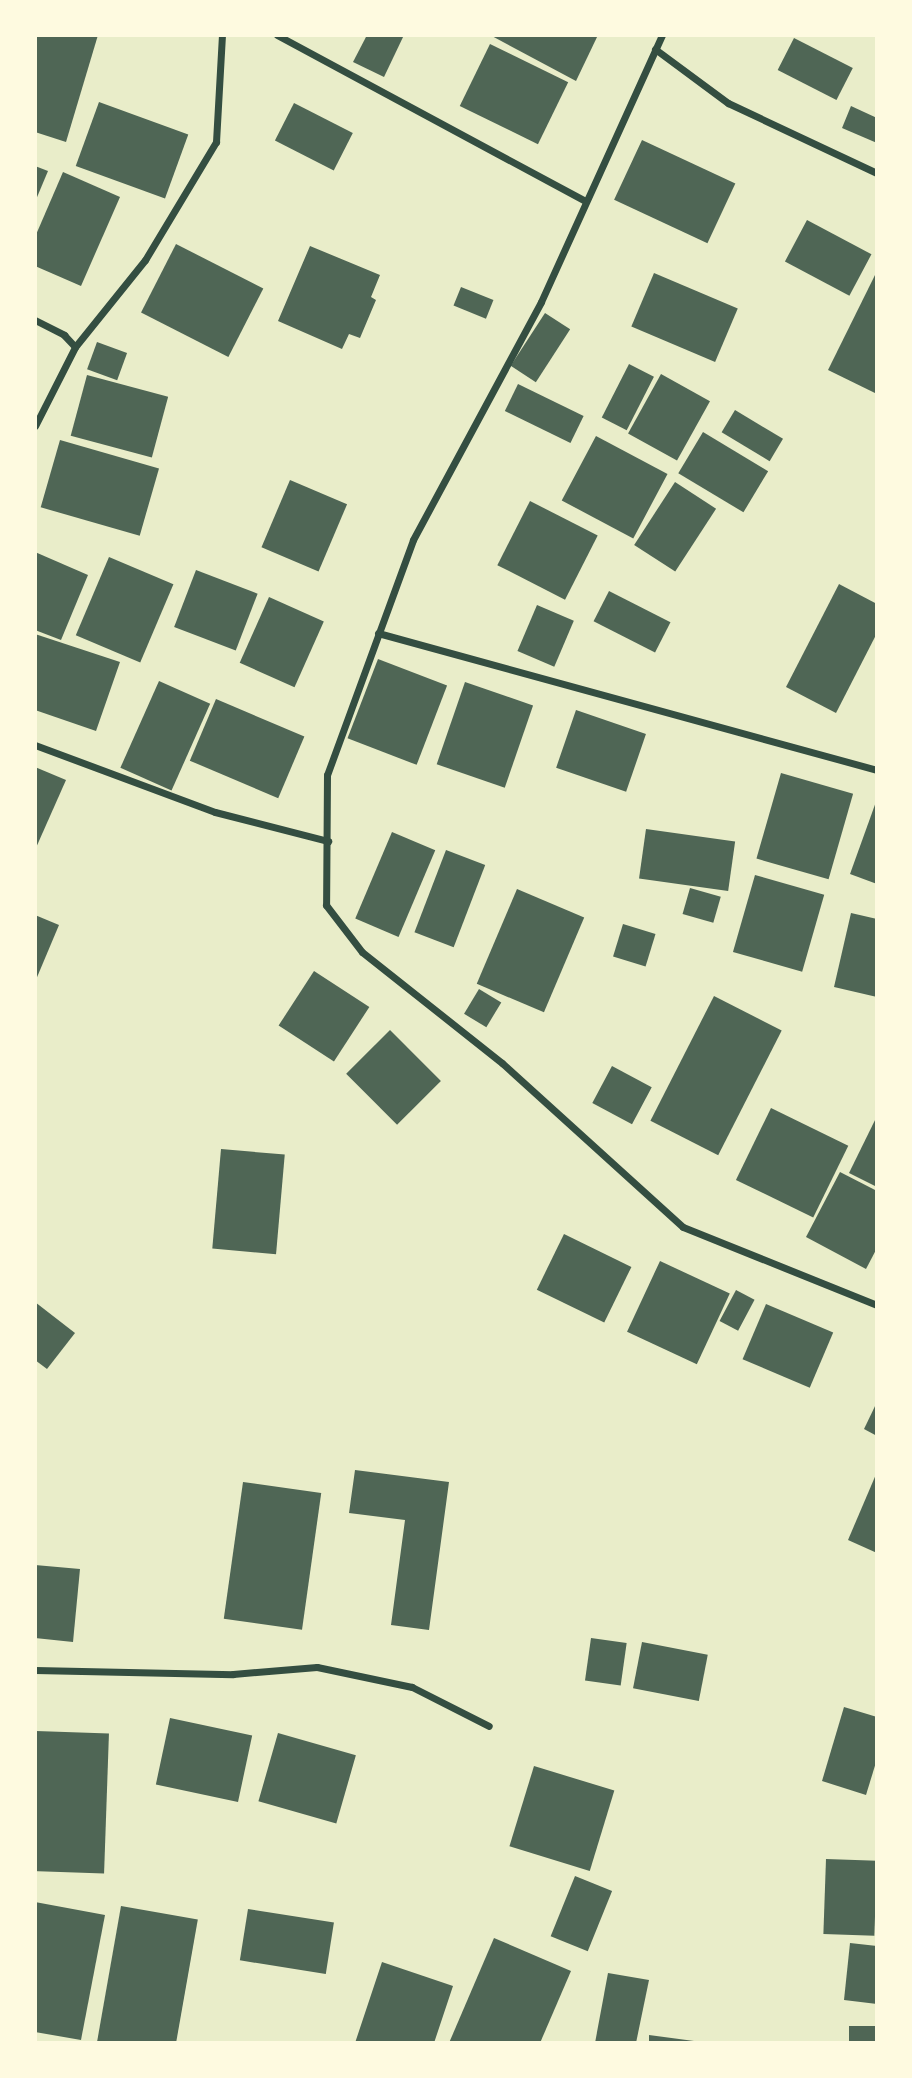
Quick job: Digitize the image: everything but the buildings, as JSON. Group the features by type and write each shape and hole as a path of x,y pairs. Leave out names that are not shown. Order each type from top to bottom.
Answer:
{"street":[{"path":"35,426 75,347 145,260 216,142 222,35"},
{"path":"277,35 586,201"},
{"path":"662,35 541,302 413,540 327,775 326,905 362,952 502,1063 683,1227 877,1305"},
{"path":"655,49 727,103 877,173"},
{"path":"35,320 64,335 75,347"},
{"path":"378,634 877,770"},
{"path":"35,745 215,812 328,841"},
{"path":"35,1670 233,1674 317,1667 412,1687 489,1726"}]}
